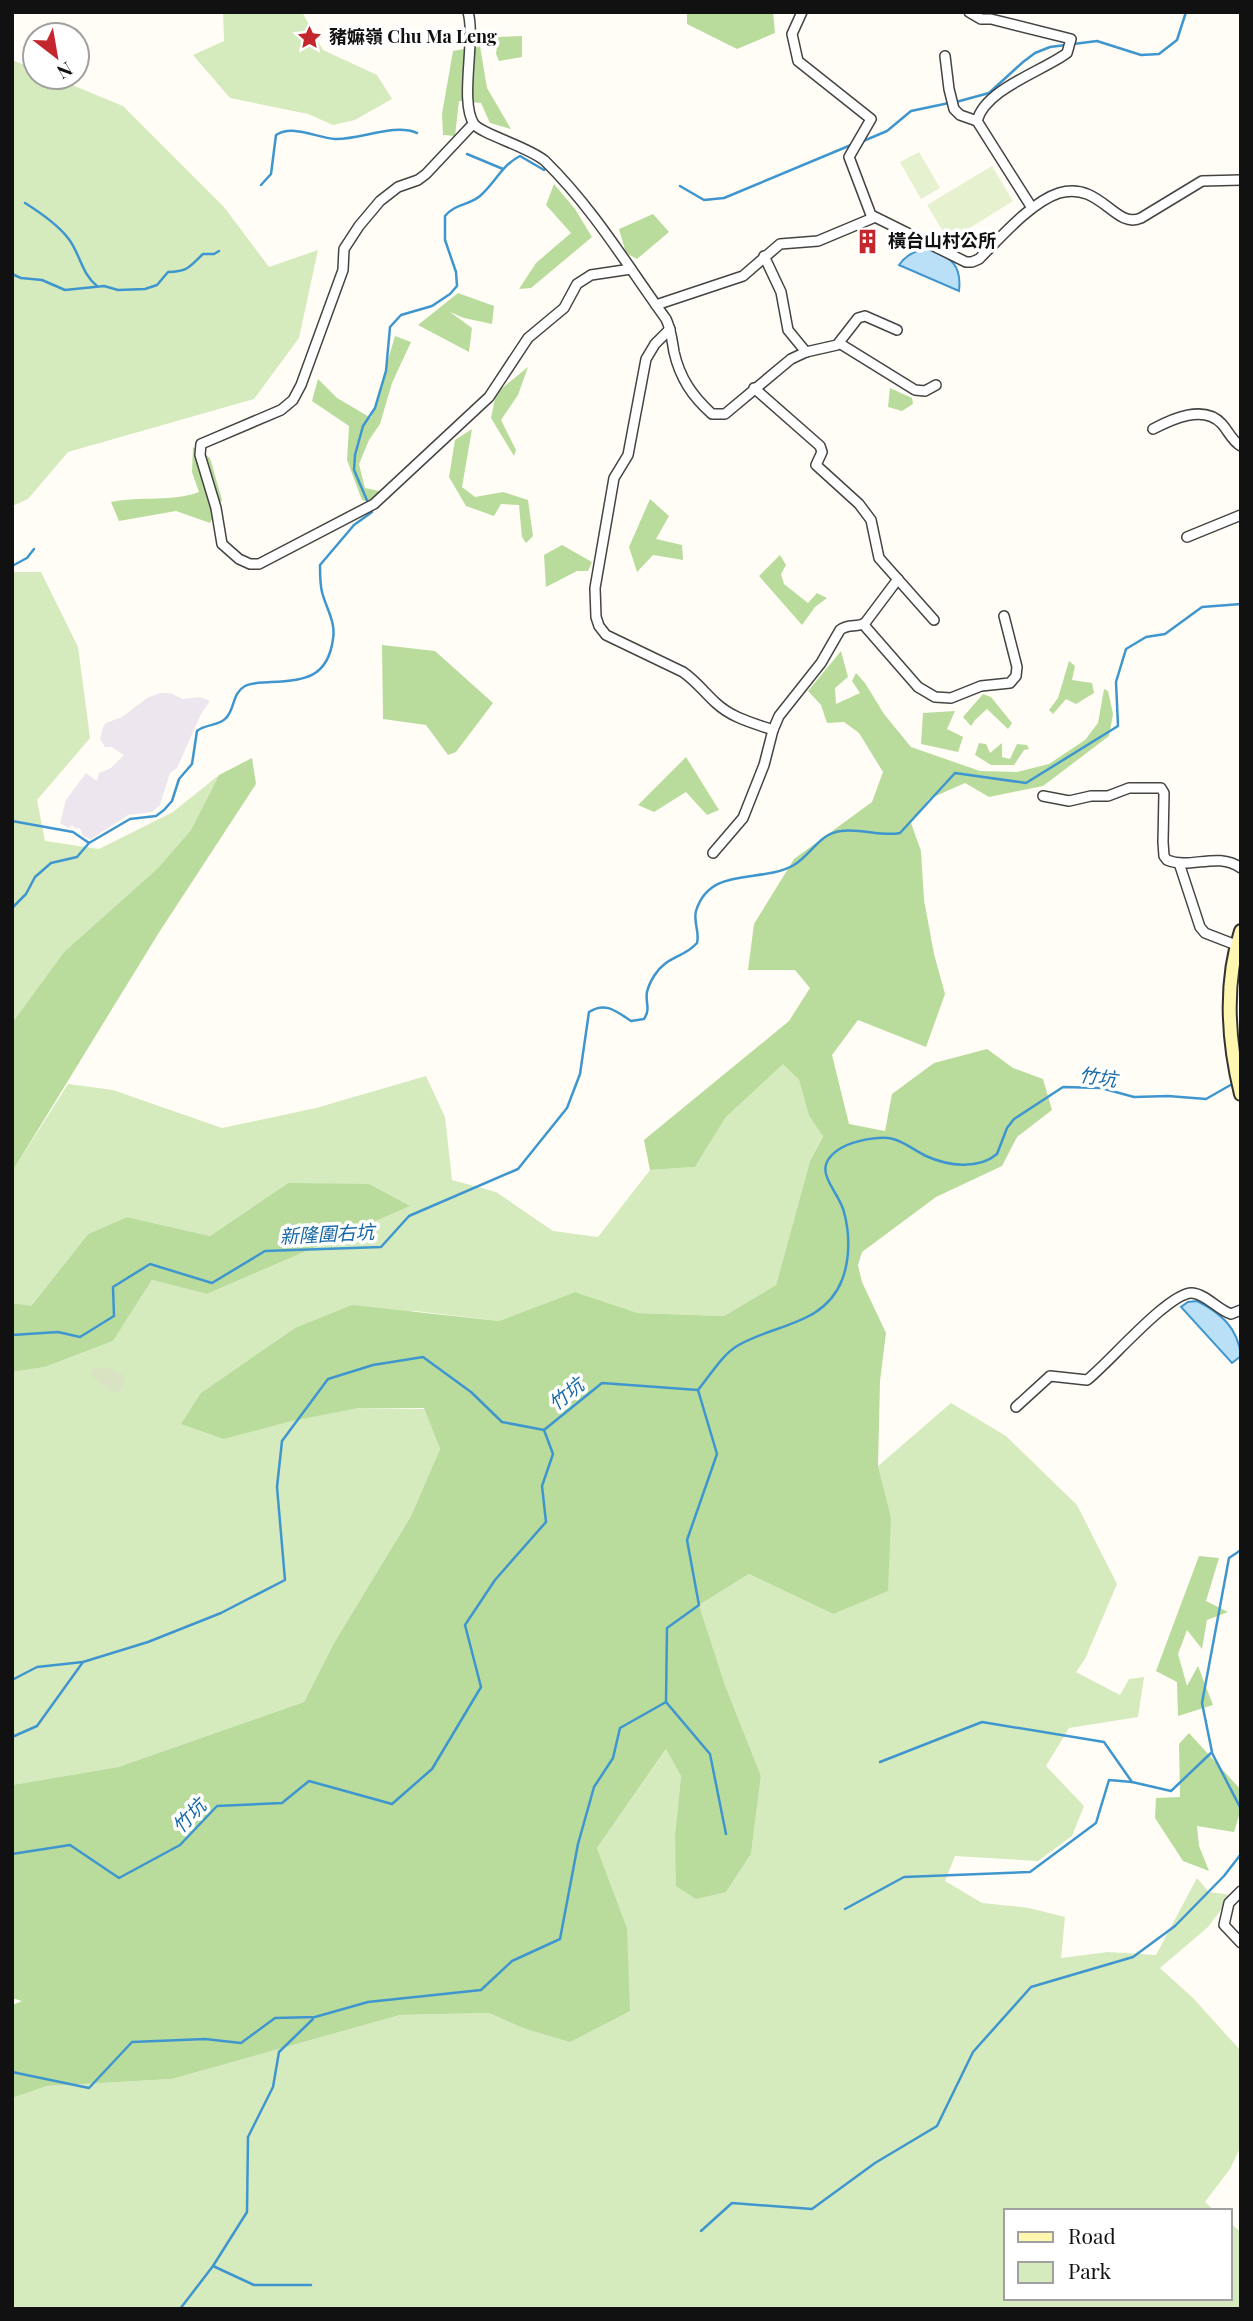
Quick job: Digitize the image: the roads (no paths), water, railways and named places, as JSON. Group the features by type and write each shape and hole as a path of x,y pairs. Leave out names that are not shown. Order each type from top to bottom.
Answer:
{"main road":[{"path":"1241,931 1236,945 1231,981 1230,1032 1241,1094"}],"street":[{"path":"468,12 469,105 473,124 543,159 599,222 670,329 682,377 692,393 712,414 725,414 790,359 806,352 833,347 858,318 865,316 897,330"},
{"path":"802,12 792,34 798,61 871,119 849,157 873,218 915,235 969,263 979,258 1032,208 1060,193 1079,192 1094,195 1126,221 1135,221 1202,181 1241,180"},
{"path":"969,12 981,19 991,19 1071,39 1067,53 1014,82 982,109 977,121"},
{"path":"945,56 948,89 954,110 977,121 1032,208"},
{"path":"473,124 435,166 418,180 398,187 380,201 359,226 344,249 343,270 293,400 269,417 201,444 200,455 216,508 222,544 230,553 250,564 259,564 369,507 489,397 528,338 564,308 577,284 591,275 631,269"},
{"path":"656,305 734,280 750,271 780,244 818,240 873,218"},
{"path":"764,256 781,292 788,330 806,352"},
{"path":"670,329 655,344 646,359 628,455 614,478 595,588 596,617 606,635 693,679 718,705 740,719 773,730"},
{"path":"839,343 915,390 925,391 936,386"},
{"path":"754,388 820,446 822,452 816,466 859,504 871,520 879,558 934,620"},
{"path":"1153,429 1183,415 1211,417 1220,422 1234,442 1241,446"},
{"path":"1187,537 1241,515"},
{"path":"713,853 743,818 764,765 773,730 786,705 821,663 840,630 845,626 863,625 898,579"},
{"path":"863,625 914,684 934,697 951,698 981,686 1010,683 1016,676 1017,667 1004,616"},
{"path":"1043,796 1069,801 1091,796 1108,796 1129,788 1161,788 1164,793 1164,856 1169,861 1179,863 1219,859 1241,868"},
{"path":"1179,863 1200,927 1205,933 1236,945"},
{"path":"1016,1407 1050,1376 1087,1380 1154,1316 1186,1295 1198,1295 1231,1314 1241,1310"},
{"path":"1241,1891 1229,1903 1224,1924 1241,1943"}],"water":[{"path":"928,248 949,259 957,268 959,291 899,265 905,258"},
{"path":"1197,1301 1221,1316 1232,1329 1241,1356 1232,1363 1181,1307 1188,1302"}],"waterway":[{"path":"956,102 989,93 1023,62 1050,47 1097,41 1141,55 1159,54 1177,40 1186,12"},
{"path":"861,142 887,131 911,111 949,103"},
{"path":"261,185 271,174 276,135 283,132 297,131 335,139 398,130 417,133"},
{"path":"680,186 704,200 724,198 851,145"},
{"path":"467,154 503,169"},
{"path":"12,821 73,832 89,843 130,819 156,816 172,801 179,779 192,764 197,731 226,718 241,689 255,683 304,678 320,669 326,662 334,633 321,589 320,565 354,525 372,512 354,470 355,455 363,426 375,408 386,371 390,327 401,315 432,306 457,286 456,272 445,240 445,216 453,209 480,196 508,164 520,156 544,170"},
{"path":"25,203 64,233 87,275 97,286"},
{"path":"12,274 21,278 42,280 65,290 104,286 118,290 145,289 157,285 168,272 188,268 203,254 219,251"},
{"path":"12,566 27,558 34,549"},
{"name":"新隆圍右坑","path":"12,1335 58,1332 80,1337 114,1316 113,1287 150,1264 212,1283 265,1251 381,1247 409,1216 518,1169 567,1108 580,1074 589,1012 606,1008 631,1021 644,1019 647,1012 647,992 654,976 669,961 697,943 696,911 703,897 713,887 724,881 781,871 794,865 821,840 834,833 848,830 900,833 955,773 1026,783 1118,726 1116,682 1126,649 1146,637 1165,634 1202,607 1241,604"},
{"path":"12,908 26,894 35,877 51,863 77,857 89,843"},
{"name":"竹坑","path":"12,1854 70,1845 119,1878 180,1845 217,1806 282,1803 309,1781 392,1804 432,1769 481,1687 465,1625 495,1580 546,1522 542,1486 553,1454 544,1430 602,1383 698,1390 721,1360 737,1346 796,1322 823,1307 842,1280 847,1264 848,1246 844,1212 825,1171 831,1156 852,1143 888,1138 935,1159 953,1164 972,1164 997,1154 1007,1128 1014,1119 1063,1087 1101,1088 1134,1097 1206,1099 1234,1083"},
{"path":"12,1737 37,1726 83,1662 148,1642 221,1613 285,1580 277,1487 282,1441 328,1379 373,1365 423,1357 471,1392 502,1422 544,1430"},
{"path":"698,1390 717,1454 687,1540 699,1605 667,1628 666,1702 710,1754 726,1834"},
{"path":"845,1909 904,1877 1030,1872 1096,1823 1109,1780 1171,1791 1212,1752 1202,1703 1229,1558 1241,1550"},
{"path":"12,1680 37,1667 83,1662"},
{"path":"12,2072 89,2088 132,2042 205,2039 241,2043 275,2018 315,2017 368,2002 481,1990 512,1961 560,1939 578,1844 594,1787 613,1758 620,1728 666,1702"},
{"path":"880,1762 982,1722 1104,1742 1132,1782"},
{"path":"1212,1753 1241,1809"},
{"path":"701,2231 732,2203 812,2209 875,2163 937,2126 973,2052 1031,1987 1133,1957 1175,1926 1224,1876 1241,1854"},
{"path":"180,2309 213,2266 247,2212 248,2137 273,2087 279,2052 313,2019"},
{"path":"213,2266 254,2285 311,2285"}],"place":[{"name":"豬嫲嶺 Chu Ma Leng","path":"309,37"},
{"name":"橫台山村公所","path":"868,241"}]}
